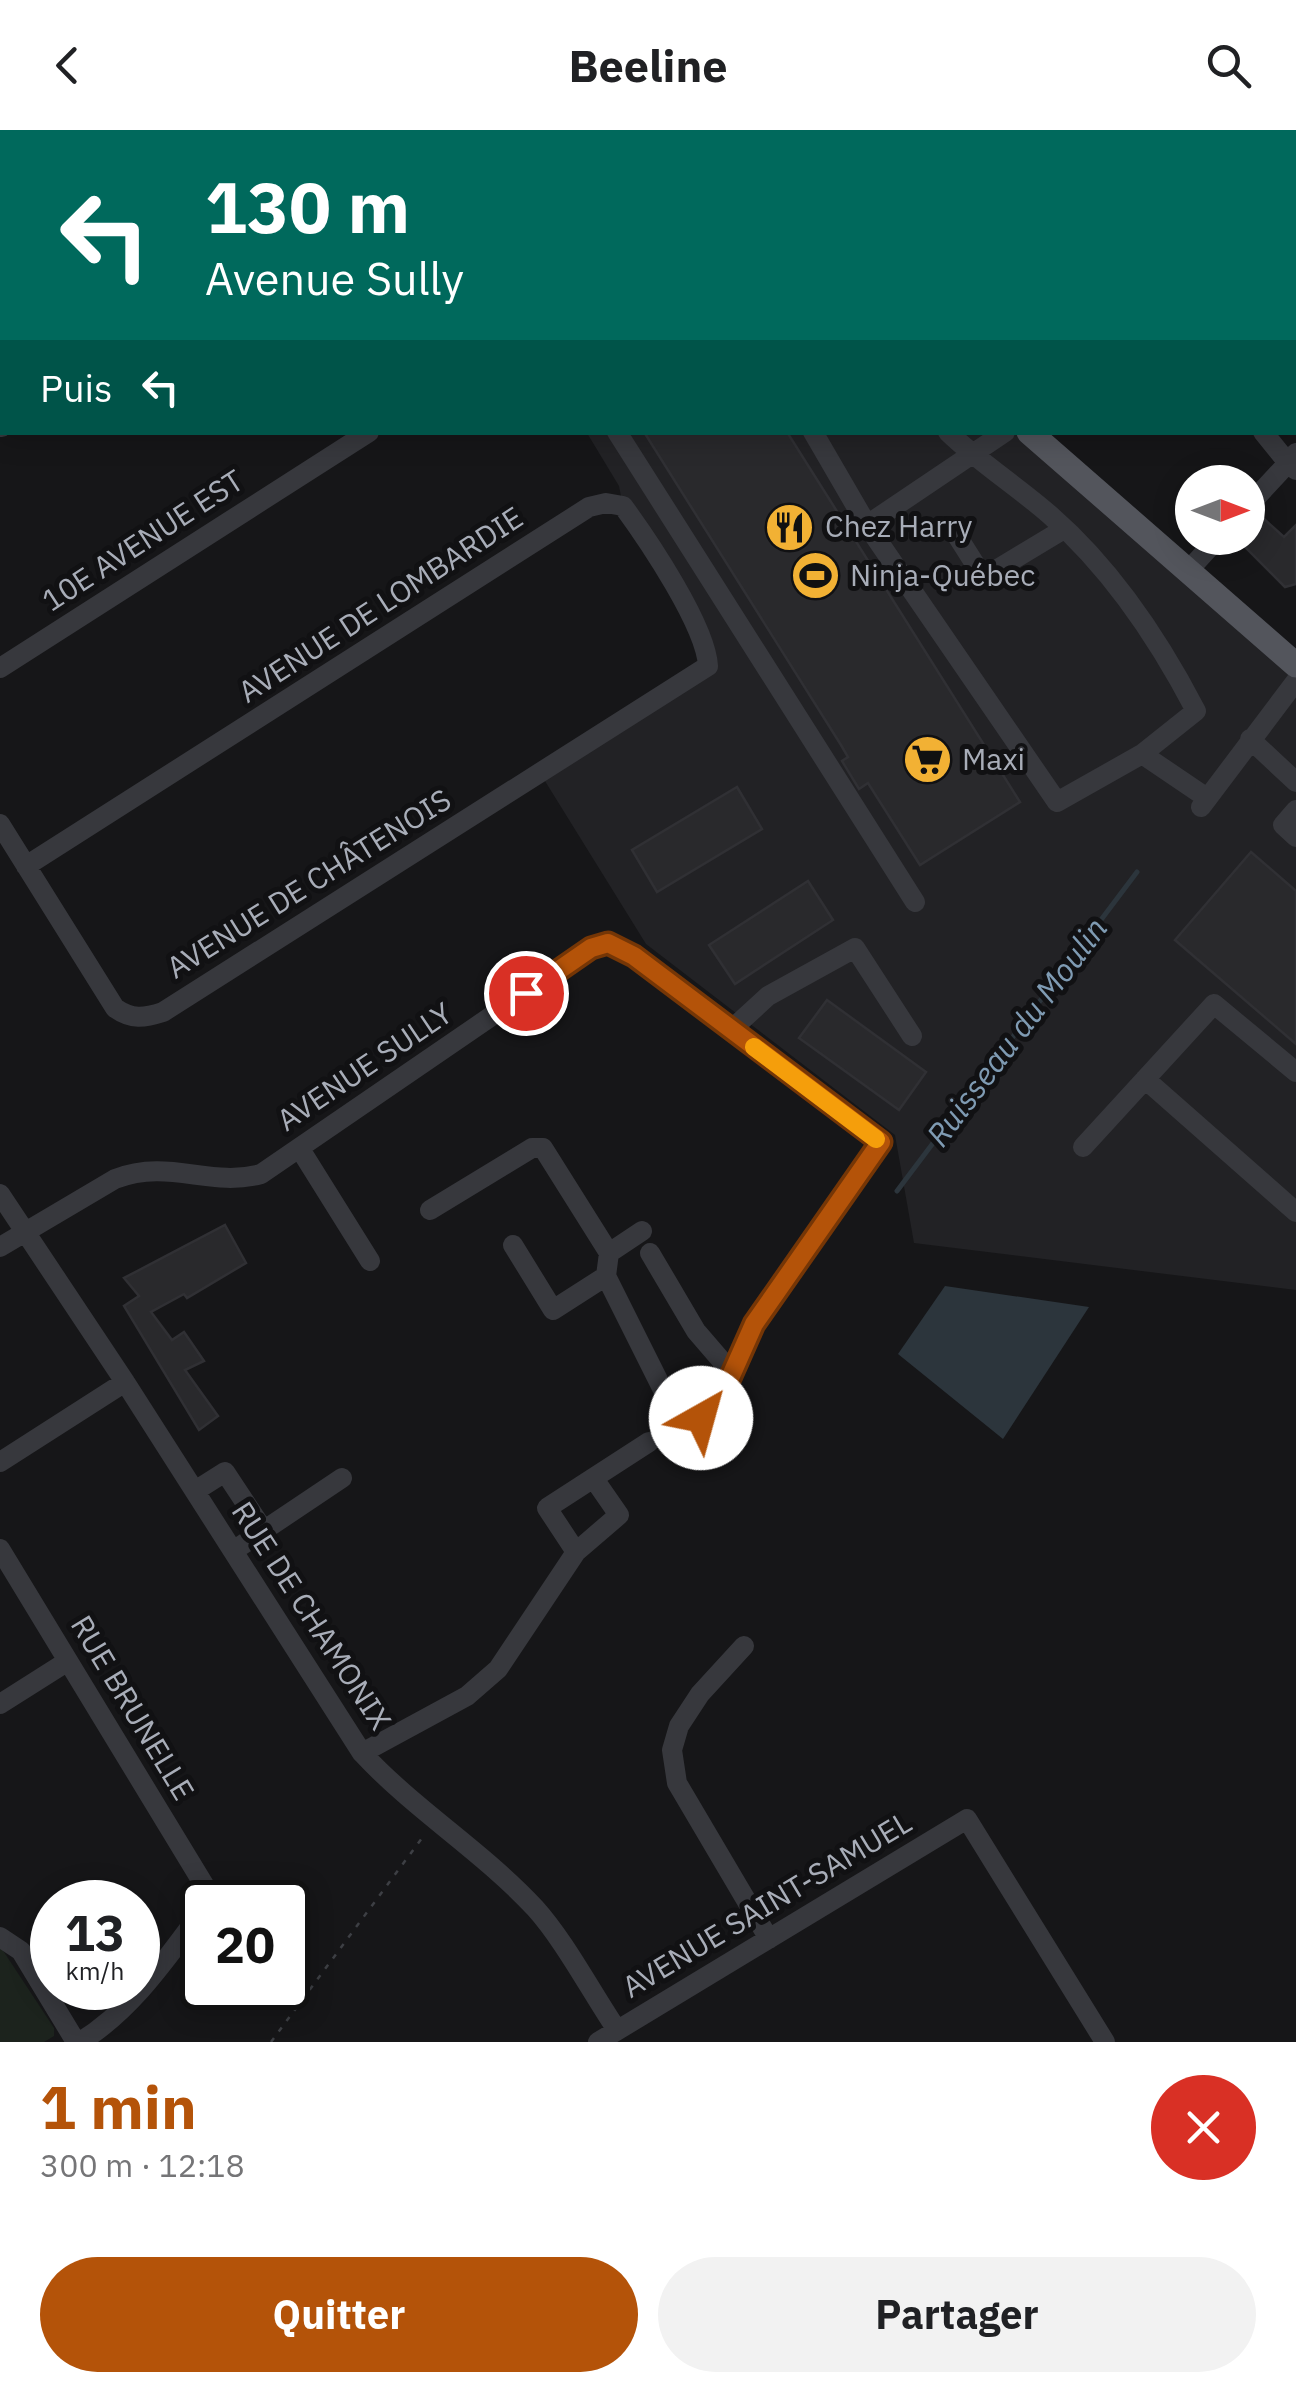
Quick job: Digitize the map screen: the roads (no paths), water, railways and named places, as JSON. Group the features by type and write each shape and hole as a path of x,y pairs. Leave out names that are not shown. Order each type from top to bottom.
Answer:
{"main road":[{"path":"1032,435 1296,665"}],"street":[{"name":"10E AVENUE EST","path":"0,668 364,435"},
{"path":"619,435 915,902"},
{"path":"814,435 867,524 1057,802 1142,754 1196,711 1164,651 1127,598 1052,516 951,435"},
{"path":"867,524 1001,435"},
{"path":"1265,489 1293,462 1266,435"},
{"name":"AVENUE DE LOMBARDIE","path":"26,866 588,508 606,503 622,506 690,615 707,647 707,659"},
{"path":"954,531 980,572 991,573 1064,530"},
{"path":"1187,572 1202,555"},
{"name":"AVENUE DE CHÂTENOIS","path":"0,824 115,1008 126,1016 149,1017 163,1012 708,666 707,659"},
{"path":"1142,754 1204,803 1296,680"},
{"path":"1250,740 1296,782"},
{"path":"1296,810 1283,826 1296,837"},
{"name":"AVENUE SULLY","path":"0,1247 131,1173 166,1169 242,1179 260,1174 591,948 608,943 634,956 881,1142 754,1324 734,1374"},
{"path":"732,1030 768,996 854,948 912,1036"},
{"path":"1083,1147 1214,1004 1296,1072"},
{"path":"1145,1079 1296,1211"},
{"path":"300,1148 370,1261"},
{"path":"430,1210 532,1148 544,1148 609,1253 606,1276 683,1430 718,1405 734,1374 696,1332 650,1254"},
{"name":"RUE DE CHAMONIX","path":"0,1194 362,1754 396,1790 500,1874 538,1911 616,2030"},
{"path":"609,1253 642,1232"},
{"path":"513,1244 553,1310 606,1276"},
{"path":"0,1462 125,1382"},
{"path":"576,1552 548,1508 649,1442"},
{"path":"195,1491 225,1472 264,1531"},
{"path":"233,1551 342,1478"},
{"path":"362,1754 468,1696 498,1670 576,1552 619,1515 594,1479"},
{"name":"RUE BRUNELLE","path":"0,1549 194,1880"},
{"path":"744,1646 700,1694 679,1726 672,1750 677,1783 769,1939"},
{"path":"0,1704 68,1661"},
{"name":"AVENUE SAINT-SAMUEL","path":"598,2042 967,1819 1104,2042"},
{"path":"0,1937 21,1952 78,2042 102,2029 137,1996 180,1940"}],"waterway":[{"name":"Ruisseau du Moulin","path":"897,1191 1137,872"}],"place":[{"name":"Chez Harry","path":"790,527"},
{"name":"Ninja-Québec","path":"815,576"},
{"name":"Maxi","path":"927,760"}]}
